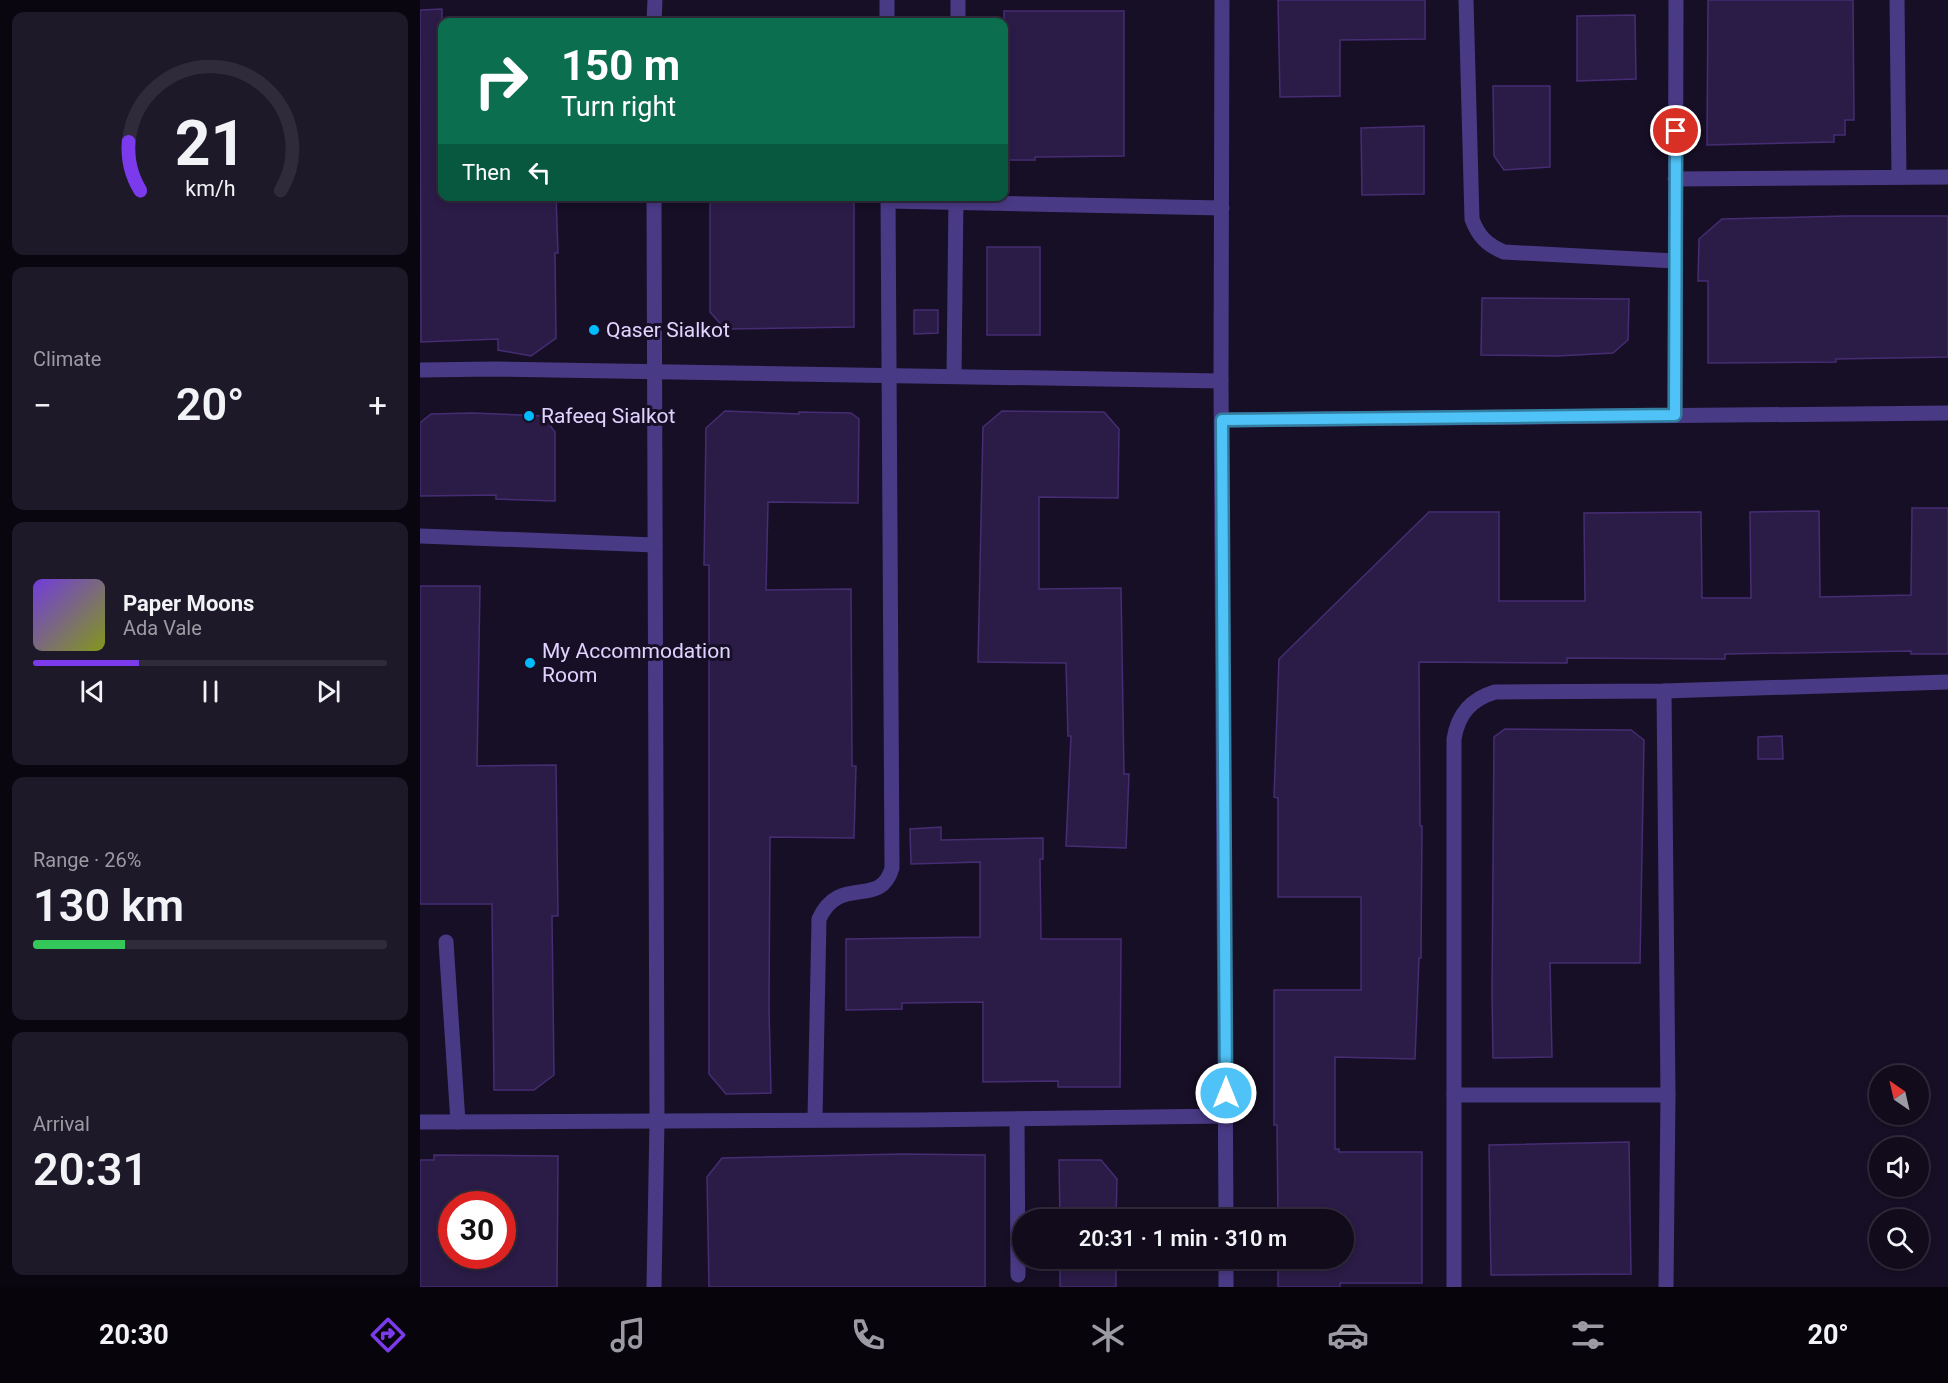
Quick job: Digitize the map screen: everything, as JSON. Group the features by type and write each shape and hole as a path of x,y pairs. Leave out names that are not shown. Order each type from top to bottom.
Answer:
{"street":[{"path":"654,18 655,0"},
{"path":"887,0 887,18"},
{"path":"958,0 958,18"},
{"path":"1222,0 1221,381 1226,1209"},
{"path":"1466,0 1472,219 1476,231 1483,240 1493,248 1504,252 1675,261"},
{"path":"1675,415 1676,0"},
{"path":"1897,0 1899,177"},
{"path":"1675,179 1948,177"},
{"path":"654,201 657,1121 654,1287"},
{"path":"815,1119 819,919 831,901 840,896 876,890 885,885 892,868 888,201"},
{"path":"954,376 956,201"},
{"path":"1008,201 1222,208"},
{"path":"420,370 494,369 1221,381"},
{"path":"1222,420 1948,413"},
{"path":"421,536 656,545"},
{"path":"1454,1287 1454,739 1456,725 1471,703 1495,692 1664,691 1948,682"},
{"path":"1664,691 1668,1095 1666,1287"},
{"path":"446,942 458,1122"},
{"path":"1454,1095 1668,1095"},
{"path":"420,1122 1226,1116"},
{"path":"1017,1119 1018,1275"},
{"path":"1226,1269 1226,1287"}],"building":[{"path":"1278,0 1425,0 1425,39 1340,40 1340,96 1280,97"},
{"path":"1708,0 1853,0 1854,120 1845,120 1845,135 1834,135 1834,142 1707,145"},
{"path":"442,9 442,18 438,18 438,201 556,201 558,253 555,253 556,338 531,356 498,350 498,339 421,342 420,10"},
{"path":"1004,11 1124,11 1124,156 1035,157 1035,160 1008,160 1008,18 1004,18"},
{"path":"1635,15 1636,79 1577,81 1577,16"},
{"path":"1493,86 1550,86 1550,167 1504,170 1494,156"},
{"path":"1424,126 1424,194 1362,195 1361,128"},
{"path":"710,201 854,201 854,327 725,329 710,312"},
{"path":"1948,216 1948,357 1836,359 1836,362 1708,363 1708,281 1698,281 1699,239 1722,219"},
{"path":"987,247 1040,247 1040,335 987,335"},
{"path":"1482,298 1629,299 1628,340 1613,353 1557,356 1481,355"},
{"path":"914,310 938,310 938,333 914,334"},
{"path":"725,411 799,414 799,412 851,413 859,419 858,503 768,502 766,590 851,589 852,766 856,766 854,838 770,837 771,1093 726,1094 709,1074 709,565 704,565 706,428"},
{"path":"1002,411 1104,412 1119,429 1118,498 1039,497 1039,589 1121,588 1124,774 1129,774 1126,848 1066,846 1071,736 1068,736 1066,663 978,662 983,427"},
{"path":"431,414 543,416 555,432 555,501 496,499 496,495 420,496 420,423"},
{"path":"1912,508 1948,508 1948,654 1911,654 1911,651 1725,654 1725,659 1567,658 1567,663 1419,662 1420,826 1422,826 1421,958 1419,958 1415,1059 1335,1057 1335,1149 1339,1149 1339,1152 1422,1152 1422,1283 1340,1283 1340,1287 1278,1287 1278,1269 1354,1269 1354,1209 1278,1209 1277,1125 1274,1125 1274,990 1361,990 1361,897 1278,897 1278,798 1274,797 1279,659 1429,512 1499,512 1499,601 1585,601 1584,513 1701,512 1702,598 1751,598 1750,512 1819,511 1820,597 1911,595"},
{"path":"420,586 480,586 477,766 556,765 558,916 552,916 554,1075 534,1090 494,1090 492,904 420,904"},
{"path":"1505,729 1631,730 1644,740 1640,963 1550,963 1552,1057 1493,1058 1494,737"},
{"path":"1782,736 1783,759 1758,759 1758,737"},
{"path":"941,827 941,840 1043,838 1043,859 1040,859 1041,939 1121,939 1120,1087 1058,1087 1058,1081 983,1082 983,1002 902,1003 902,1009 846,1010 846,939 980,937 980,862 911,864 910,829"},
{"path":"1629,1142 1631,1274 1491,1275 1489,1145"},
{"path":"903,1154 985,1155 985,1287 709,1287 707,1177 722,1158"},
{"path":"434,1155 558,1156 557,1287 420,1287 420,1160 434,1160"},
{"path":"1059,1160 1101,1160 1117,1179 1116,1209 1060,1209"},
{"path":"1060,1269 1116,1269 1116,1287 1060,1287"}],"place":[{"name":"Qaser Sialkot","path":"594,330"},
{"name":"Rafeeq Sialkot","path":"529,416"},
{"name":"My Accommodation Room","path":"530,663"}],"route":[{"path":"1226,1093 1222,420 1675,415 1676,131"}]}
